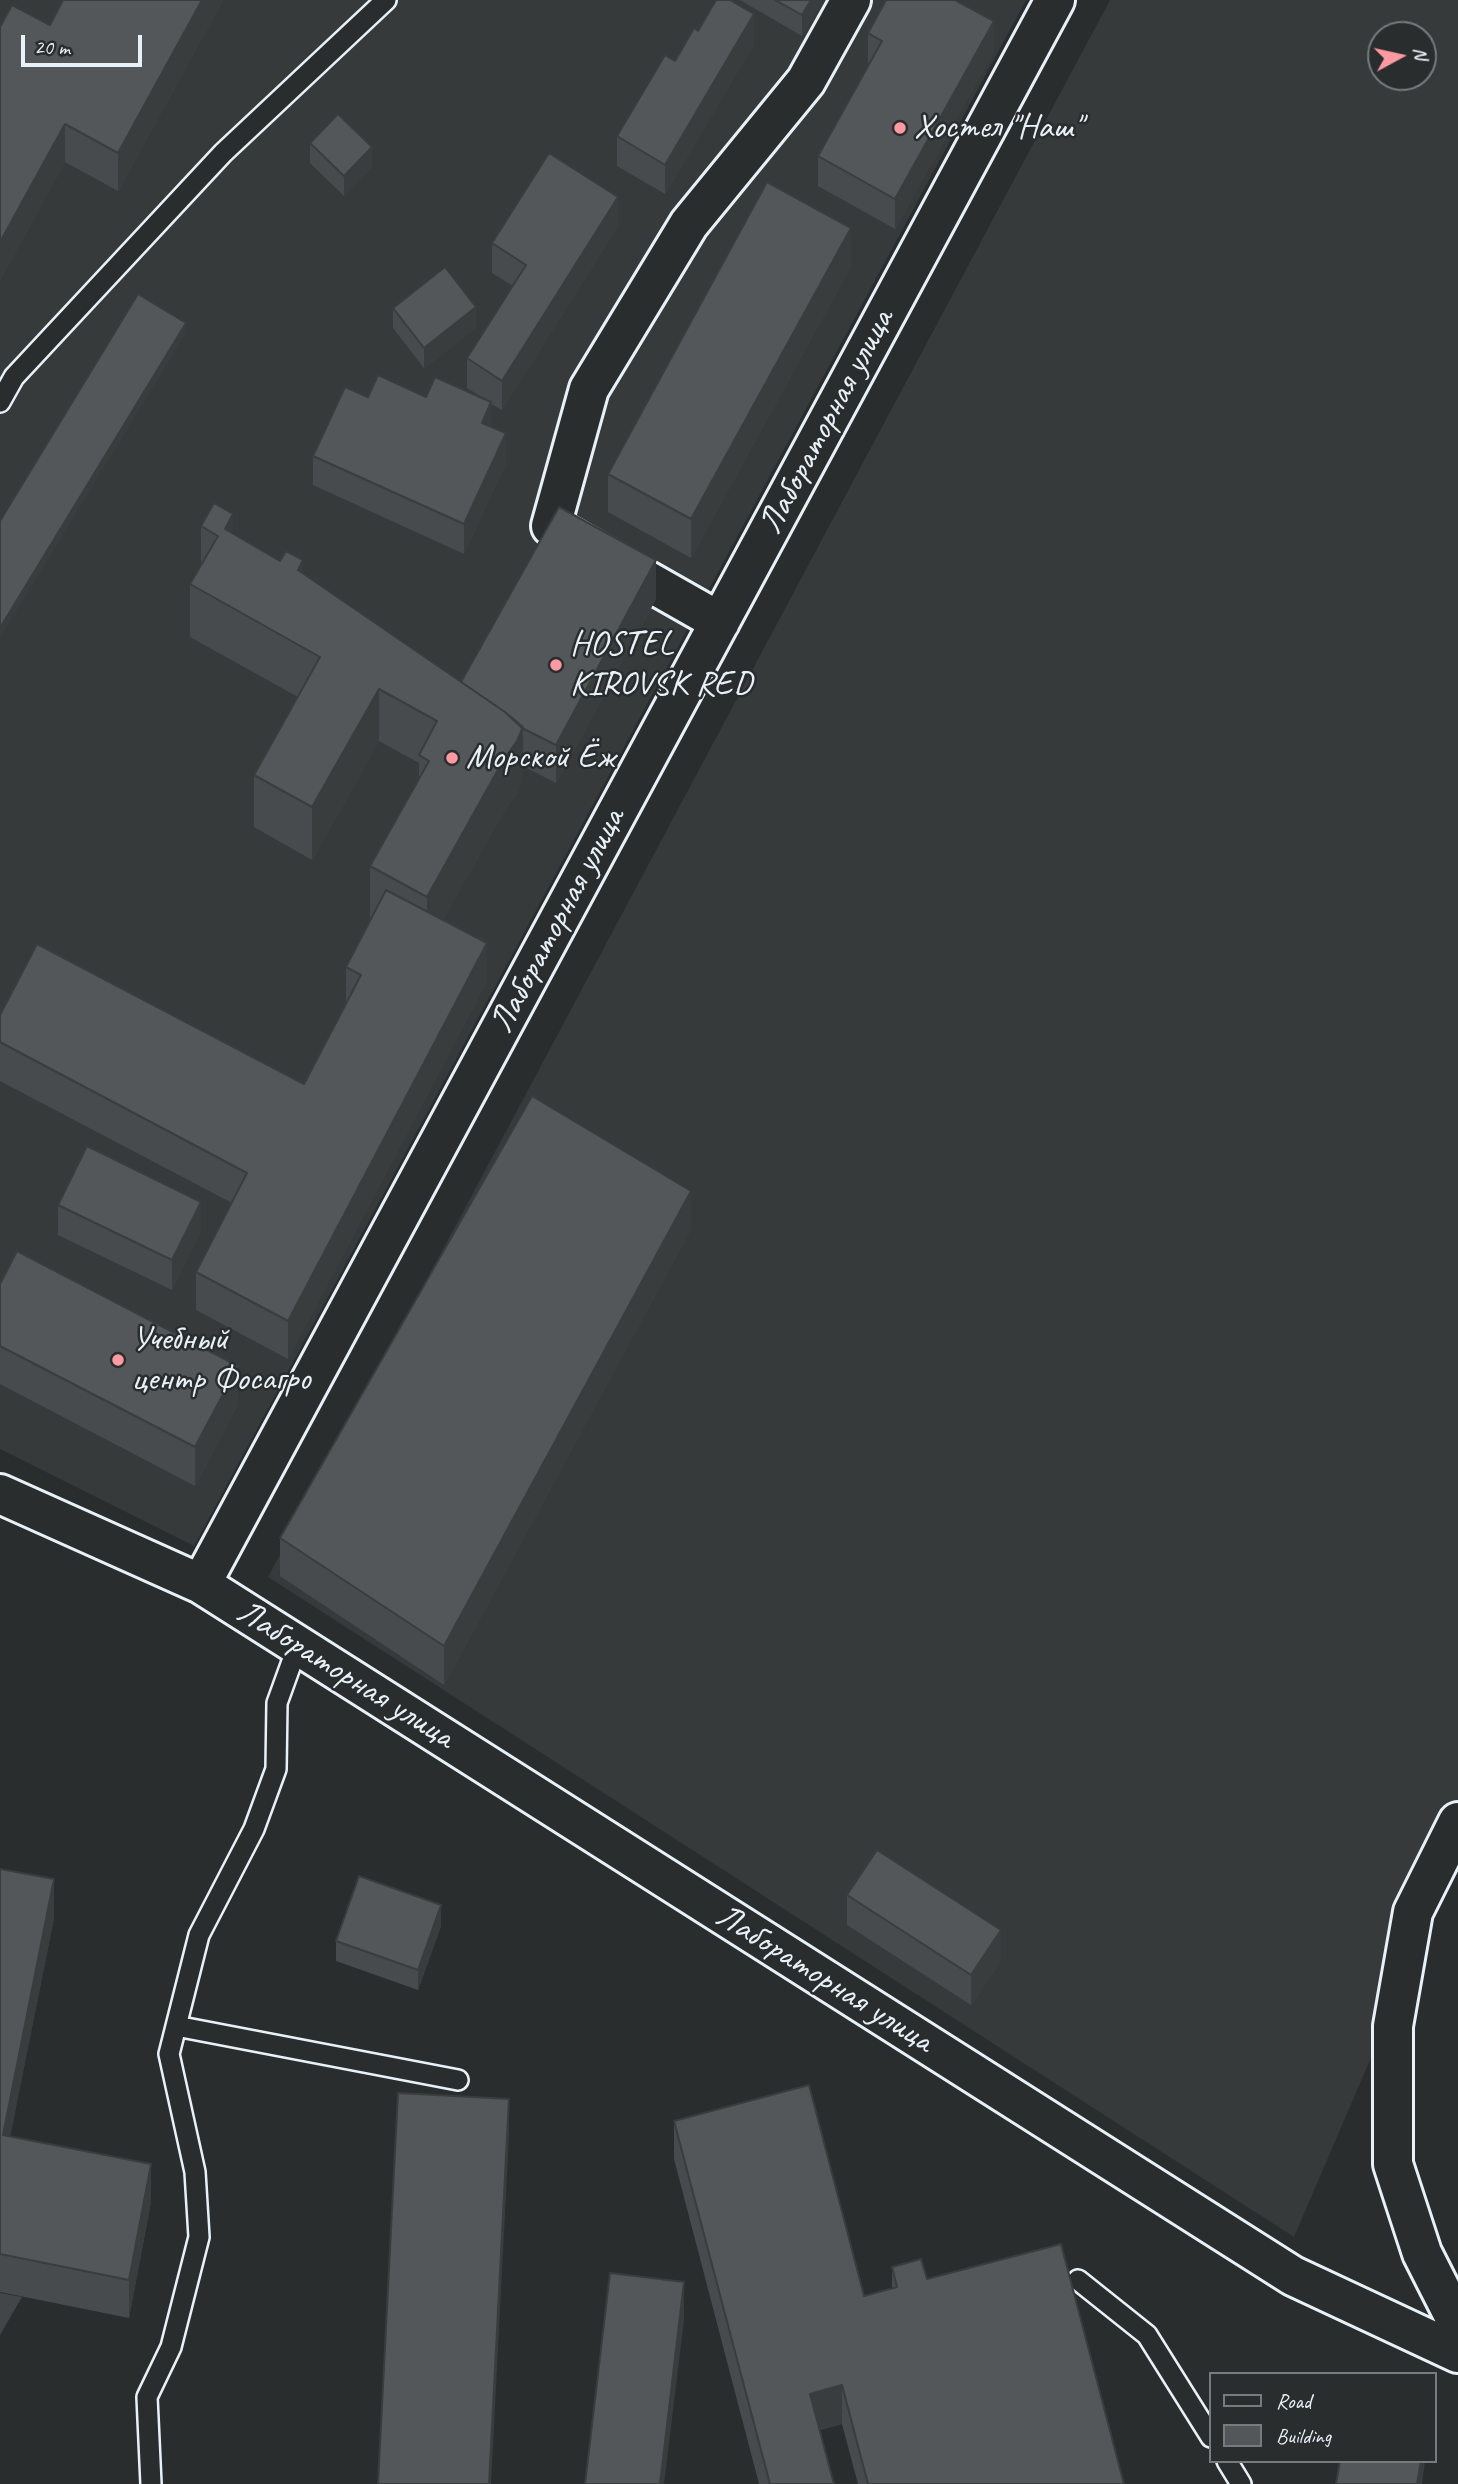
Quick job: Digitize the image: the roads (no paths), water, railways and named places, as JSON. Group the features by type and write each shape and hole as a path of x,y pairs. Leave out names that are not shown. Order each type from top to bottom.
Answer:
{"street":[{"path":"720,622 551,526 589,388 689,223 806,82 851,0"},
{"name":"Лабораторная улица","path":"201,1584 1055,0"},
{"name":"Лабораторная улица","path":"0,1494 201,1584 1293,2276 1458,2353"},
{"path":"1458,1822 1413,1912 1393,2026 1394,2164 1422,2253 1458,2324"}],"lane":[{"path":"0,402 14,377 223,153 386,0"},
{"path":"152,2484 147,2397 171,2347 199,2237 195,2172 169,2054 200,1934 254,1829 276,1769 276,1703 298,1645"},
{"path":"176,2026 458,2080"},
{"path":"1078,2280 1147,2334 1210,2435"},
{"path":"1228,2463 1241,2484"}],"place":[{"name":"Хостел \"Наш\"","path":"900,128"},
{"name":"HOSTEL KIROVSK RED","path":"556,665"},
{"name":"Морской Ёж","path":"452,758"},
{"name":"Учебный центр Фосагро","path":"118,1360"}]}
